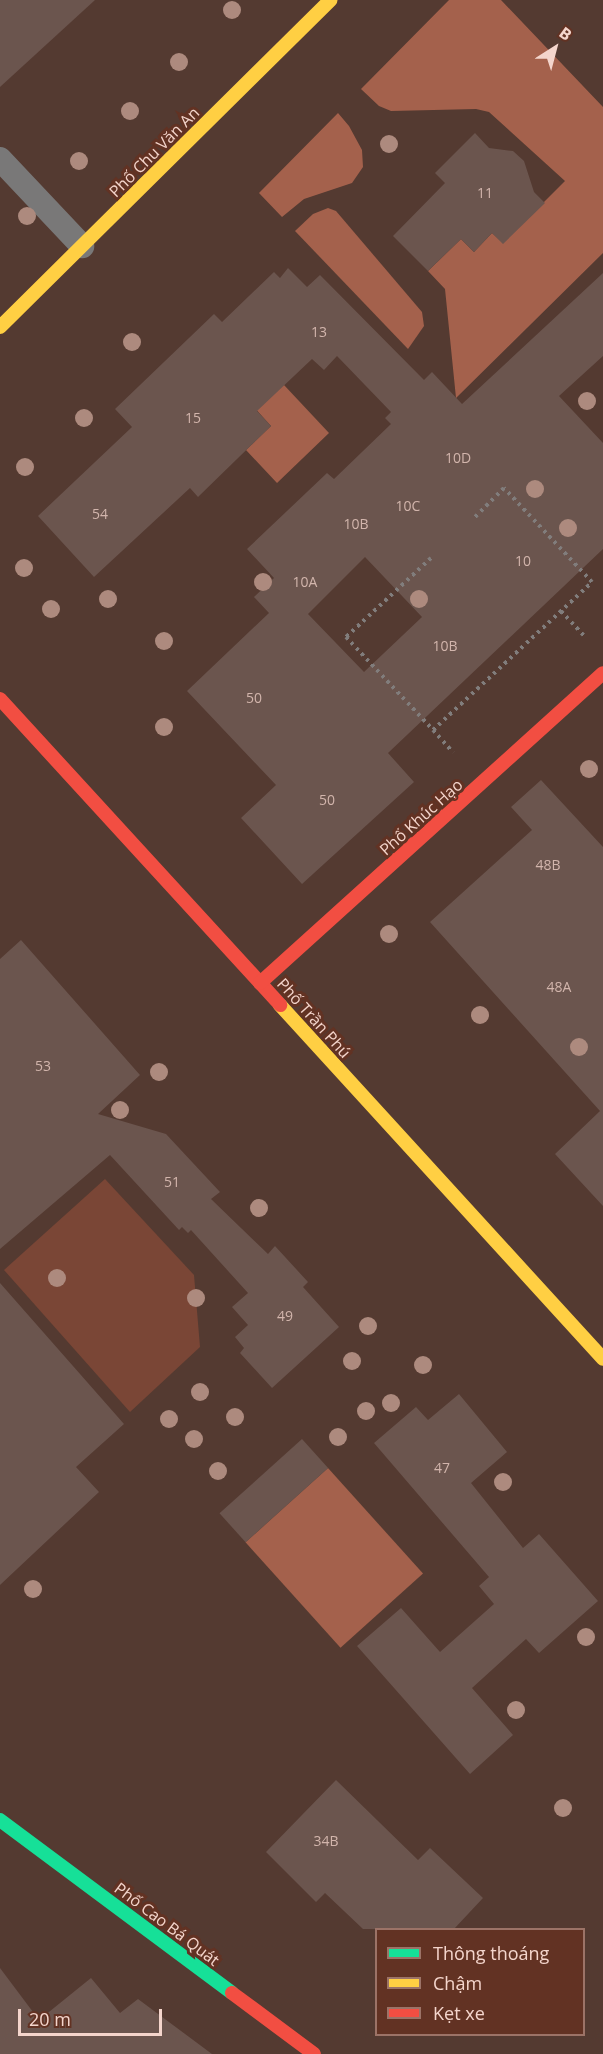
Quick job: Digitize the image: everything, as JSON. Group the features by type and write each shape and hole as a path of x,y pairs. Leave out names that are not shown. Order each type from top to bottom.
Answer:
{"main road":[{"name":"Phố Chu Văn An","path":"0,327 330,0"},
{"name":"Phố Khúc Hạo","path":"260,983 603,673"},
{"name":"Phố Trần Phú","path":"0,699 603,1359"},
{"name":"Phố Cao Bá Quát","path":"0,1820 314,2054"}],"lane":[{"path":"0,159 82,246"}],"path":[{"path":"431,558 346,637 433,730 592,582 504,488 475,517"},
{"path":"561,611 591,642"}],"shaded area":[{"path":"449,0 501,0 603,107 603,253 456,398 445,289 428,271 461,239 474,252 492,233 503,243 565,181 489,112 476,109 391,111 379,106 361,89"},
{"path":"338,113 349,126 362,150 363,167 352,183 304,199 282,217 259,193"},
{"path":"328,208 336,211 422,312 424,326 408,349 295,231 313,214"},
{"path":"269,369 329,433 277,483 246,450 271,426 243,395"},
{"path":"105,1179 194,1275 200,1347 130,1412 4,1270"},
{"path":"328,1468 423,1574 341,1648 246,1542"}],"building":[{"path":"0,0 95,0 0,87"},
{"path":"475,133 489,148 513,151 524,161 534,192 545,203 503,244 492,233 474,252 461,239 428,271 393,236 445,183 435,173"},
{"path":"288,268 307,287 320,275 424,380 432,372 462,404 603,273 603,356 559,396 603,443 603,549 388,753 414,782 302,884 241,818 276,785 187,691 269,613 254,597 274,578 247,549 327,473 334,479 391,424 385,418 391,412 337,356 324,370 312,359 257,411 271,426 198,497 190,488 94,577 38,516 132,427 115,409 214,314 222,322 274,272 280,278","holes":["365,557 422,617 364,672 308,614"]},
{"path":"541,780 603,847 603,1206 555,1154 600,1111 430,922 532,830 511,807"},
{"path":"21,940 140,1075 98,1114 166,1134 220,1192 211,1199 268,1254 275,1246 308,1282 303,1287 339,1327 272,1388 240,1353 244,1348 235,1337 248,1325 232,1307 248,1293 191,1230 188,1233 182,1227 179,1230 110,1155 0,1249 0,959"},
{"path":"0,1283 124,1424 76,1467 99,1492 0,1585"},
{"path":"459,1394 507,1452 471,1483 523,1548 539,1534 598,1601 539,1653 526,1639 472,1688 513,1735 470,1774 357,1646 401,1608 440,1652 494,1604 479,1586 489,1577 374,1443 416,1407 428,1420"},
{"path":"302,1439 328,1468 246,1542 220,1513"},
{"path":"336,1780 418,1860 430,1848 483,1898 455,1928 363,1929 325,1893 316,1902 266,1852"},
{"path":"0,1968 39,2020 91,1978 120,2013 138,1999 212,2054 0,2054"}],"traffic: fast":[{"path":"0,1820 232,1993"}],"traffic: slow":[{"path":"0,327 330,0"},
{"path":"280,1005 603,1359"}],"traffic: jam":[{"path":"260,983 603,673"},
{"path":"0,699 280,1005"},
{"path":"232,1993 314,2054"}]}
